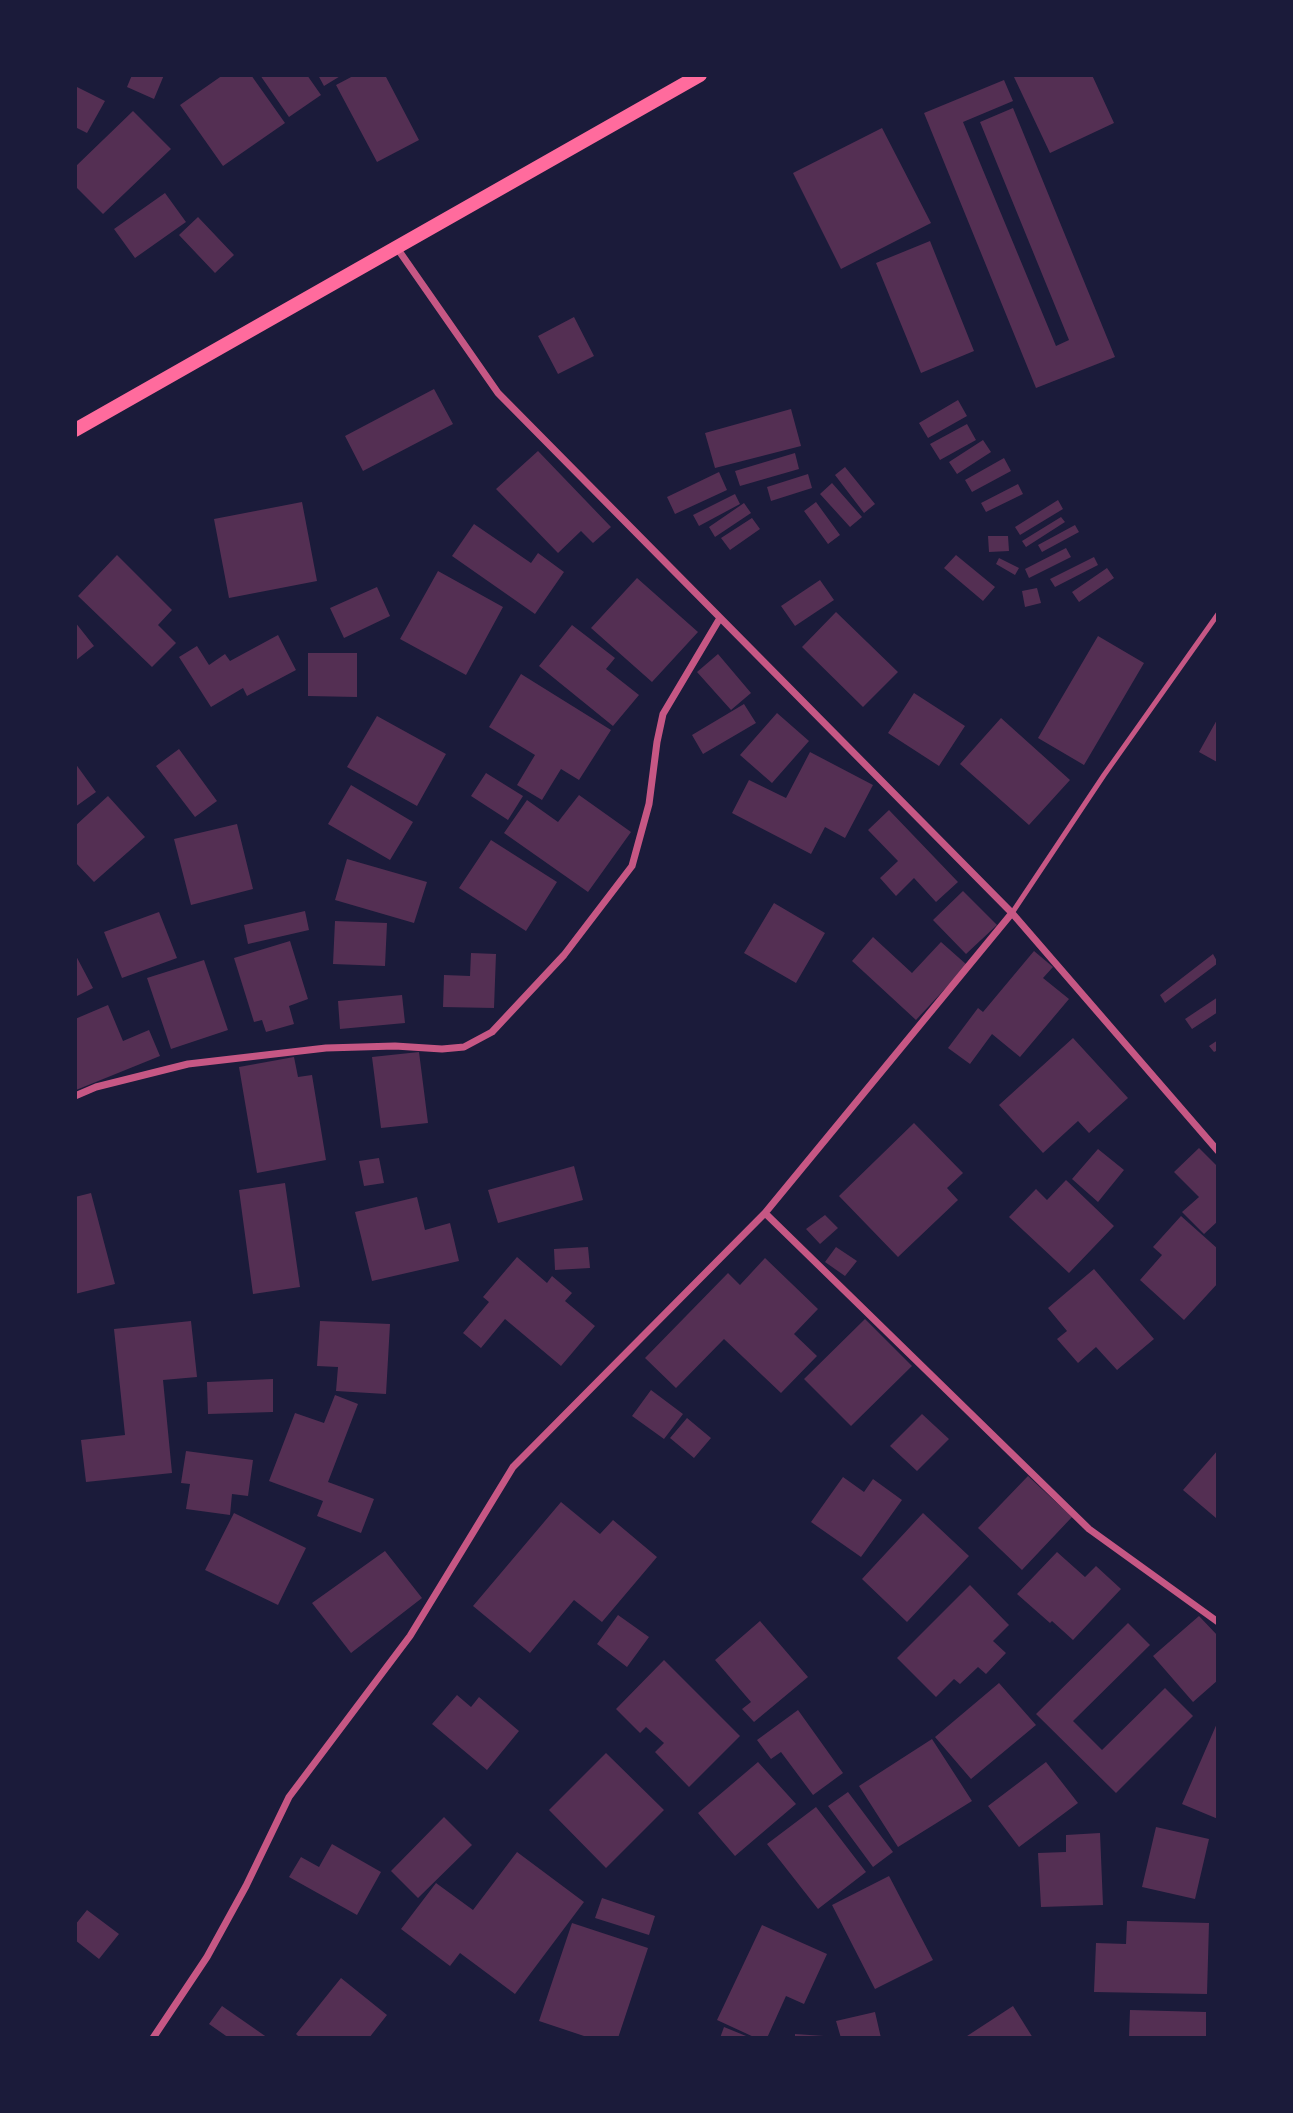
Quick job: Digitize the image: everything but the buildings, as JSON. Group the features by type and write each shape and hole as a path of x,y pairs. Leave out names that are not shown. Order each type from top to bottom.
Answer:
{"main road":[{"path":"75,430 700,75"}],"street":[{"path":"397,248 498,393 1012,913 1218,1151"},
{"path":"75,1096 96,1087 188,1063 326,1048 464,1047 492,1032 564,956 632,866 649,804 663,714 720,618"},
{"path":"153,2038 207,1957 246,1886 289,1797 410,1636 513,1467 765,1213 1012,913"},
{"path":"765,1213 1089,1529 1218,1622"}],"lane":[{"path":"1012,913 1104,775 1218,614"}]}
